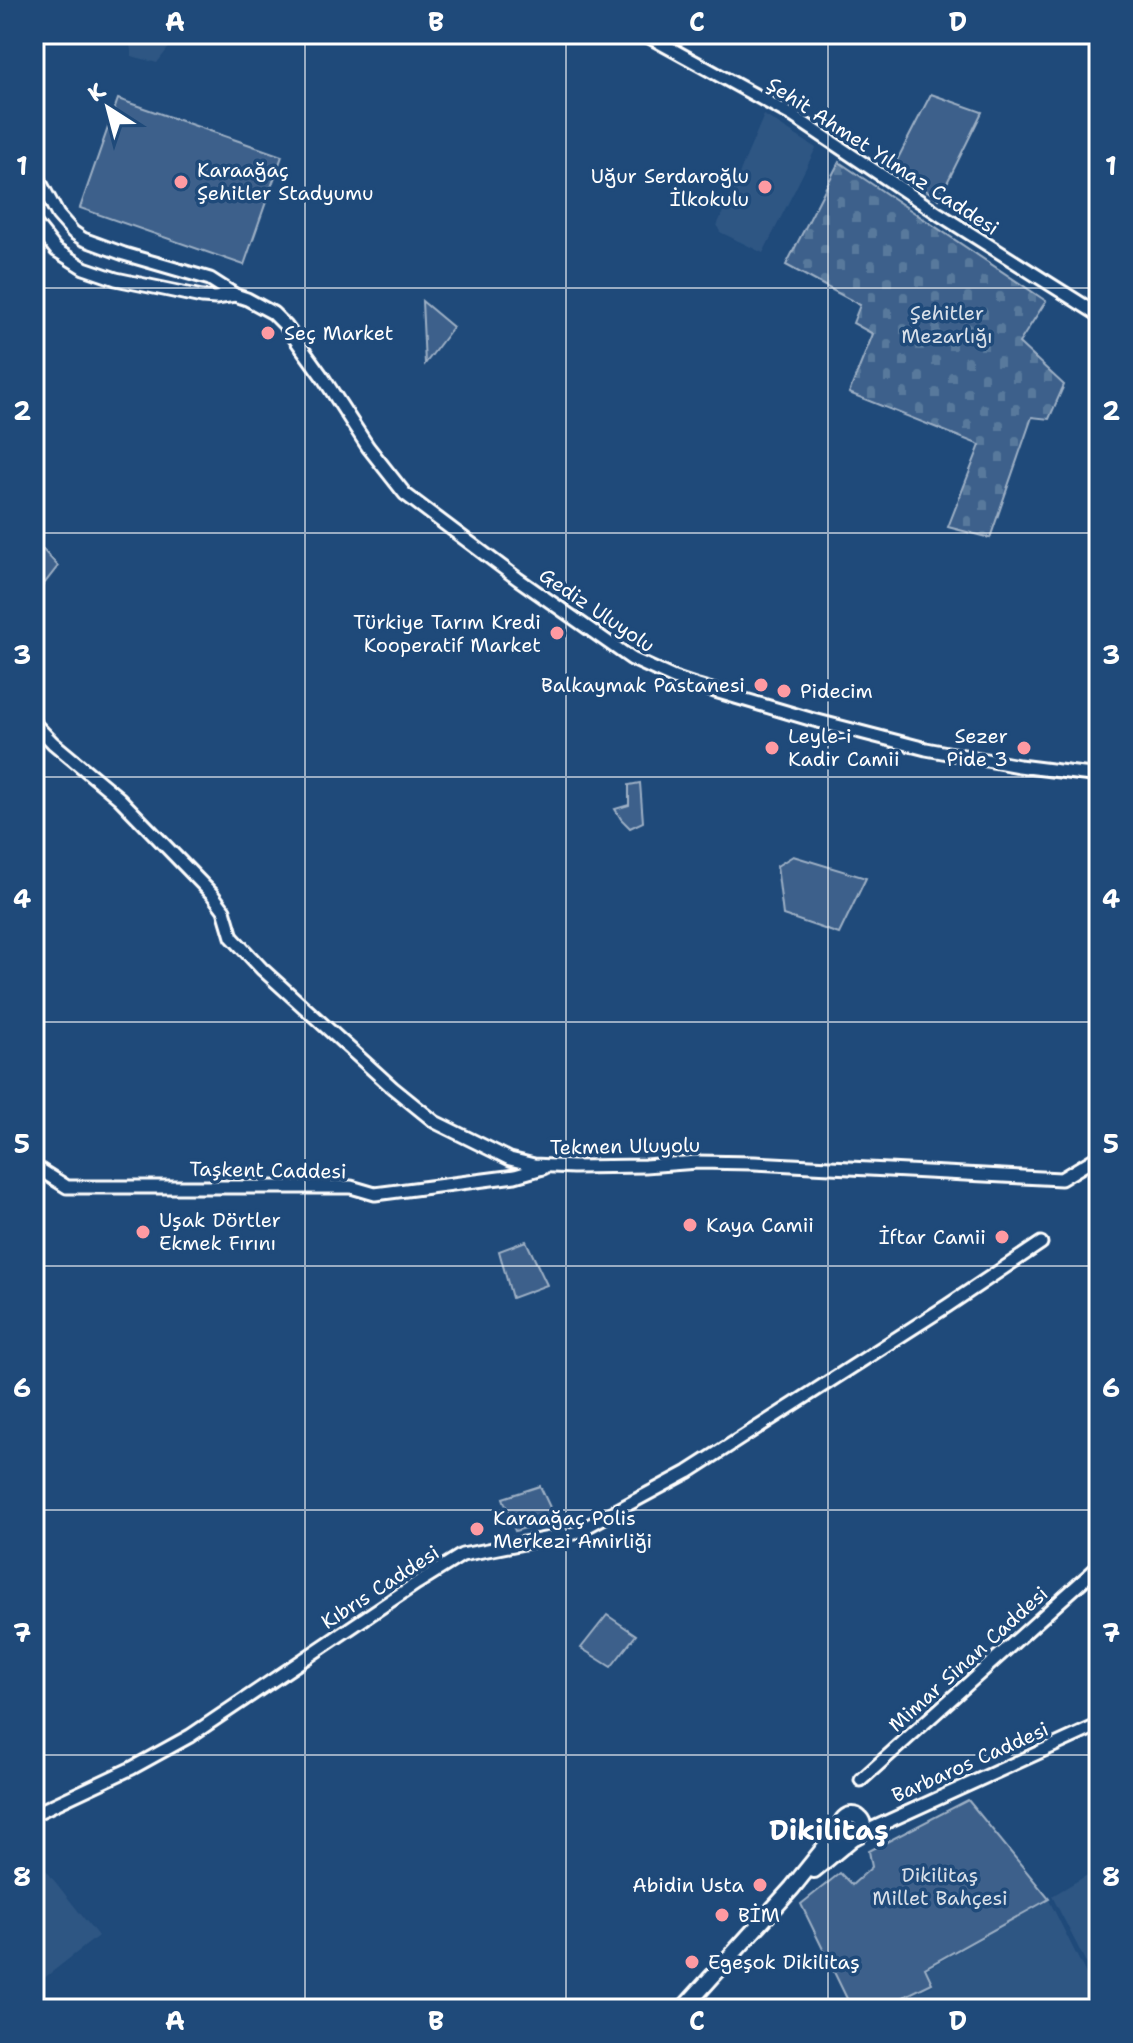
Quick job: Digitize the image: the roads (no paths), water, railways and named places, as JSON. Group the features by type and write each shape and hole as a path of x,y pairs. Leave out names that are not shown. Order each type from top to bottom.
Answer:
{"main road":[{"path":"683,2009 792,1888 845,1818 853,1816 860,1819 862,1828 857,1836 792,1888"}],"street":[{"name":"Şehit Ahmet Yılmaz Caddesi","path":"644,34 793,116 939,214 1099,315"},
{"name":"Gediz Uluyolu","path":"34,171 58,215 83,239 210,279 273,313 286,326 368,447 405,494 632,659 698,686 912,745 1019,766 1099,776"},
{"name":"Gediz Uluyolu","path":"34,222 56,250 84,268 116,279 202,297 235,295"},
{"name":"Tekmen Uluyolu","path":"34,723 53,743 119,798 212,894 224,910 232,937 262,969 435,1122 510,1159 552,1166 754,1163 1061,1179 1099,1156"},
{"name":"Taşkent Caddesi","path":"34,1166 67,1187 351,1187 375,1194 515,1176 552,1166"},
{"name":"Kıbrıs Caddesi","path":"34,1814 132,1768 190,1736 462,1555 575,1533 688,1472 1041,1243"},
{"name":"Mimar Sinan Caddesi","path":"861,1780 1099,1566"},
{"name":"Barbaros Caddesi","path":"857,1836 1099,1725"}],"place":[{"name":"Karaağaç Şehitler Stadyumu","path":"181,182"},
{"name":"Uğur Serdaroğlu İlkokulu","path":"765,187"},
{"name":"Seç Market","path":"268,333"},
{"name":"Türkiye Tarım Kredi Kooperatif Market","path":"557,633"},
{"name":"Balkaymak Pastanesi","path":"761,685"},
{"name":"Pidecim","path":"784,691"},
{"name":"Leyle-i Kadir Camii","path":"772,748"},
{"name":"Sezer Pide 3","path":"1024,748"},
{"name":"Kaya Camii","path":"690,1225"},
{"name":"Uşak Dörtler Ekmek Fırını","path":"143,1232"},
{"name":"İftar Camii","path":"1002,1237"},
{"name":"Karaağaç Polis Merkezi Amirliği","path":"477,1529"},
{"name":"Abidin Usta","path":"760,1885"},
{"name":"BİM","path":"722,1915"},
{"name":"Egeşok Dikilitaş","path":"692,1962"}],"district":[{"name":"Dikilitaş","path":"829,1830"}],"park label":[{"name":"Şehitler Mezarlığı","path":"947,324"},
{"name":"Dikilitaş Millet Bahçesi","path":"940,1886"}]}
